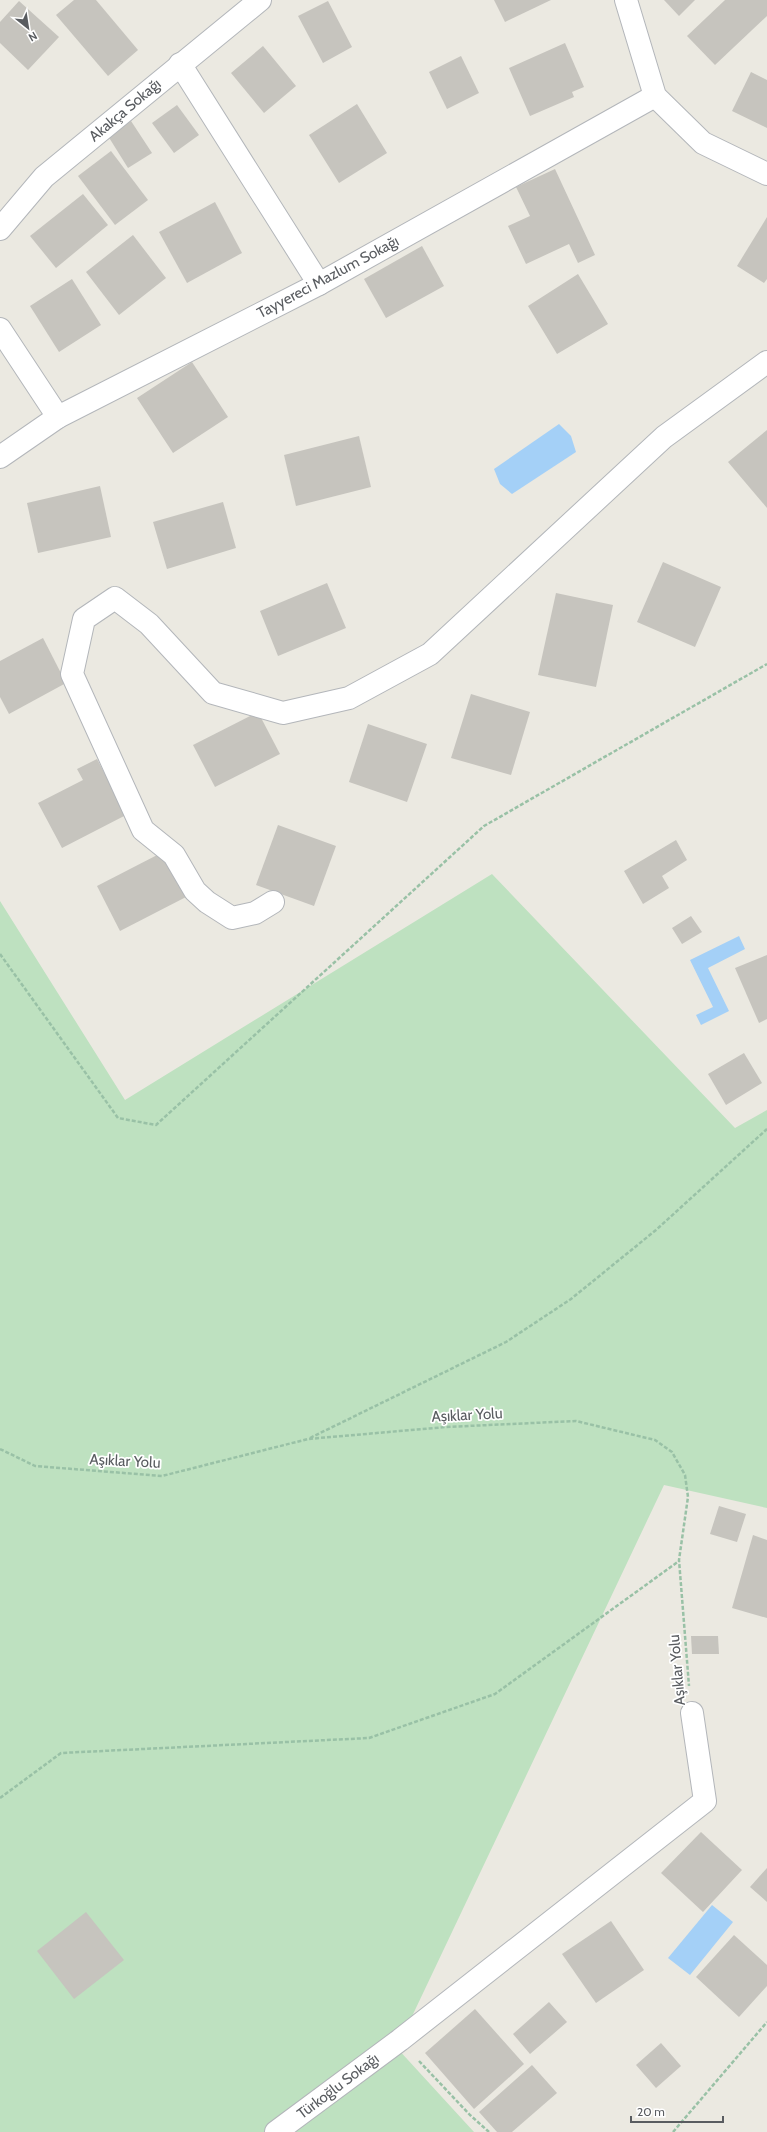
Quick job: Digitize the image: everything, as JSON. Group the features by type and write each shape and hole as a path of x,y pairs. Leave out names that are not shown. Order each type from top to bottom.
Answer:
{"street":[{"name":"Akakça Sokağı","path":"0,229 44,177 180,64 260,0"},
{"path":"626,0 656,96 703,143 767,174"},
{"path":"180,64 319,284"},
{"name":"Tayyereci Mazlum Sokağı","path":"0,457 58,416 319,284 656,96"},
{"path":"0,329 58,416"},
{"path":"273,902 255,913 232,918 207,902 195,891 174,855 143,830 72,674 84,619 115,598 149,624 213,693 283,713 349,698 430,654 664,437 767,362"},
{"name":"Türkoğlu Sokağı","path":"276,2132 400,2040 705,1801 692,1713"}],"path":[{"path":"0,954 118,1118 156,1125 484,826 767,664"},
{"path":"308,1439 506,1342 571,1299 656,1230 767,1129"},
{"name":"Aşıklar Yolu","path":"0,1449 35,1466 162,1476 308,1439 446,1426 576,1421 655,1440 672,1452 685,1475 688,1497 679,1560 692,1713"},
{"path":"0,1798 61,1753 369,1738 495,1694 679,1560"},
{"path":"673,2132 767,2022"},
{"path":"400,2040 470,2115 489,2132"}],"green space":[{"path":"492,874 735,1128 767,1110 767,1508 664,1485 397,2048 474,2132 0,2132 0,901 125,1100"}],"water":[{"path":"559,424 571,436 576,452 512,494 500,484 494,469"},
{"path":"739,936 745,949 708,968 729,1011 701,1025 696,1015 713,1007 690,960"},
{"path":"712,1905 733,1922 690,1975 668,1958"}],"building":[{"path":"74,0 96,0 138,50 108,76 56,15"},
{"path":"494,0 551,0 505,22"},
{"path":"664,0 695,0 679,16"},
{"path":"725,0 767,0 767,16 715,65 687,36"},
{"path":"19,1 59,37 28,70 0,43 0,22"},
{"path":"328,1 352,47 323,63 298,16"},
{"path":"565,43 584,87 572,92 574,97 530,116 509,68"},
{"path":"263,46 296,86 264,113 231,73"},
{"path":"461,56 479,93 447,109 429,72"},
{"path":"751,72 767,80 767,128 732,111"},
{"path":"357,104 387,153 339,183 309,135"},
{"path":"177,105 199,135 174,153 152,123"},
{"path":"131,121 152,153 128,168 108,136"},
{"path":"111,151 148,200 115,225 78,176"},
{"path":"555,169 595,255 578,263 569,244 526,264 508,226 530,216 516,187"},
{"path":"83,194 108,225 56,268 30,236"},
{"path":"215,202 242,253 187,283 159,232"},
{"path":"767,217 767,279 764,283 737,266"},
{"path":"133,235 166,278 119,315 86,272"},
{"path":"422,246 444,286 386,318 364,279"},
{"path":"578,274 608,324 557,354 528,306"},
{"path":"72,279 101,325 59,352 30,306"},
{"path":"192,362 228,417 173,453 137,398"},
{"path":"767,430 767,508 728,462"},
{"path":"359,436 371,487 296,506 284,455"},
{"path":"100,486 111,537 38,553 27,503"},
{"path":"223,502 236,548 167,569 153,522"},
{"path":"663,562 721,587 695,647 637,622"},
{"path":"327,583 346,628 278,656 260,611"},
{"path":"556,593 613,605 596,687 538,675"},
{"path":"43,638 66,683 9,714 0,697 0,661"},
{"path":"471,694 530,712 511,775 451,758"},
{"path":"258,712 280,754 215,787 193,745"},
{"path":"368,724 427,744 407,802 349,782"},
{"path":"97,759 126,815 62,848 38,803 83,780 77,769"},
{"path":"278,825 336,846 314,906 256,885"},
{"path":"676,840 687,860 662,876 669,888 643,904 624,871"},
{"path":"163,852 186,897 120,931 97,886"},
{"path":"691,916 702,932 682,944 672,928"},
{"path":"767,955 767,1019 759,1023 735,968"},
{"path":"744,1053 762,1083 726,1105 708,1074"},
{"path":"719,1506 746,1514 737,1542 710,1534"},
{"path":"753,1535 767,1540 767,1618 732,1608"},
{"path":"691,1636 718,1636 719,1654 692,1654"},
{"path":"701,1832 742,1870 703,1912 661,1873"},
{"path":"767,1868 767,1902 750,1887"},
{"path":"86,1912 124,1960 74,1999 37,1951"},
{"path":"611,1921 644,1970 596,2003 562,1954"},
{"path":"734,1935 767,1965 767,1986 739,2017 696,1977"},
{"path":"549,2002 567,2022 530,2054 513,2034"},
{"path":"475,2009 524,2064 474,2109 425,2053"},
{"path":"661,2043 681,2066 656,2088 636,2065"},
{"path":"532,2065 557,2093 512,2132 497,2132 479,2112"}]}
